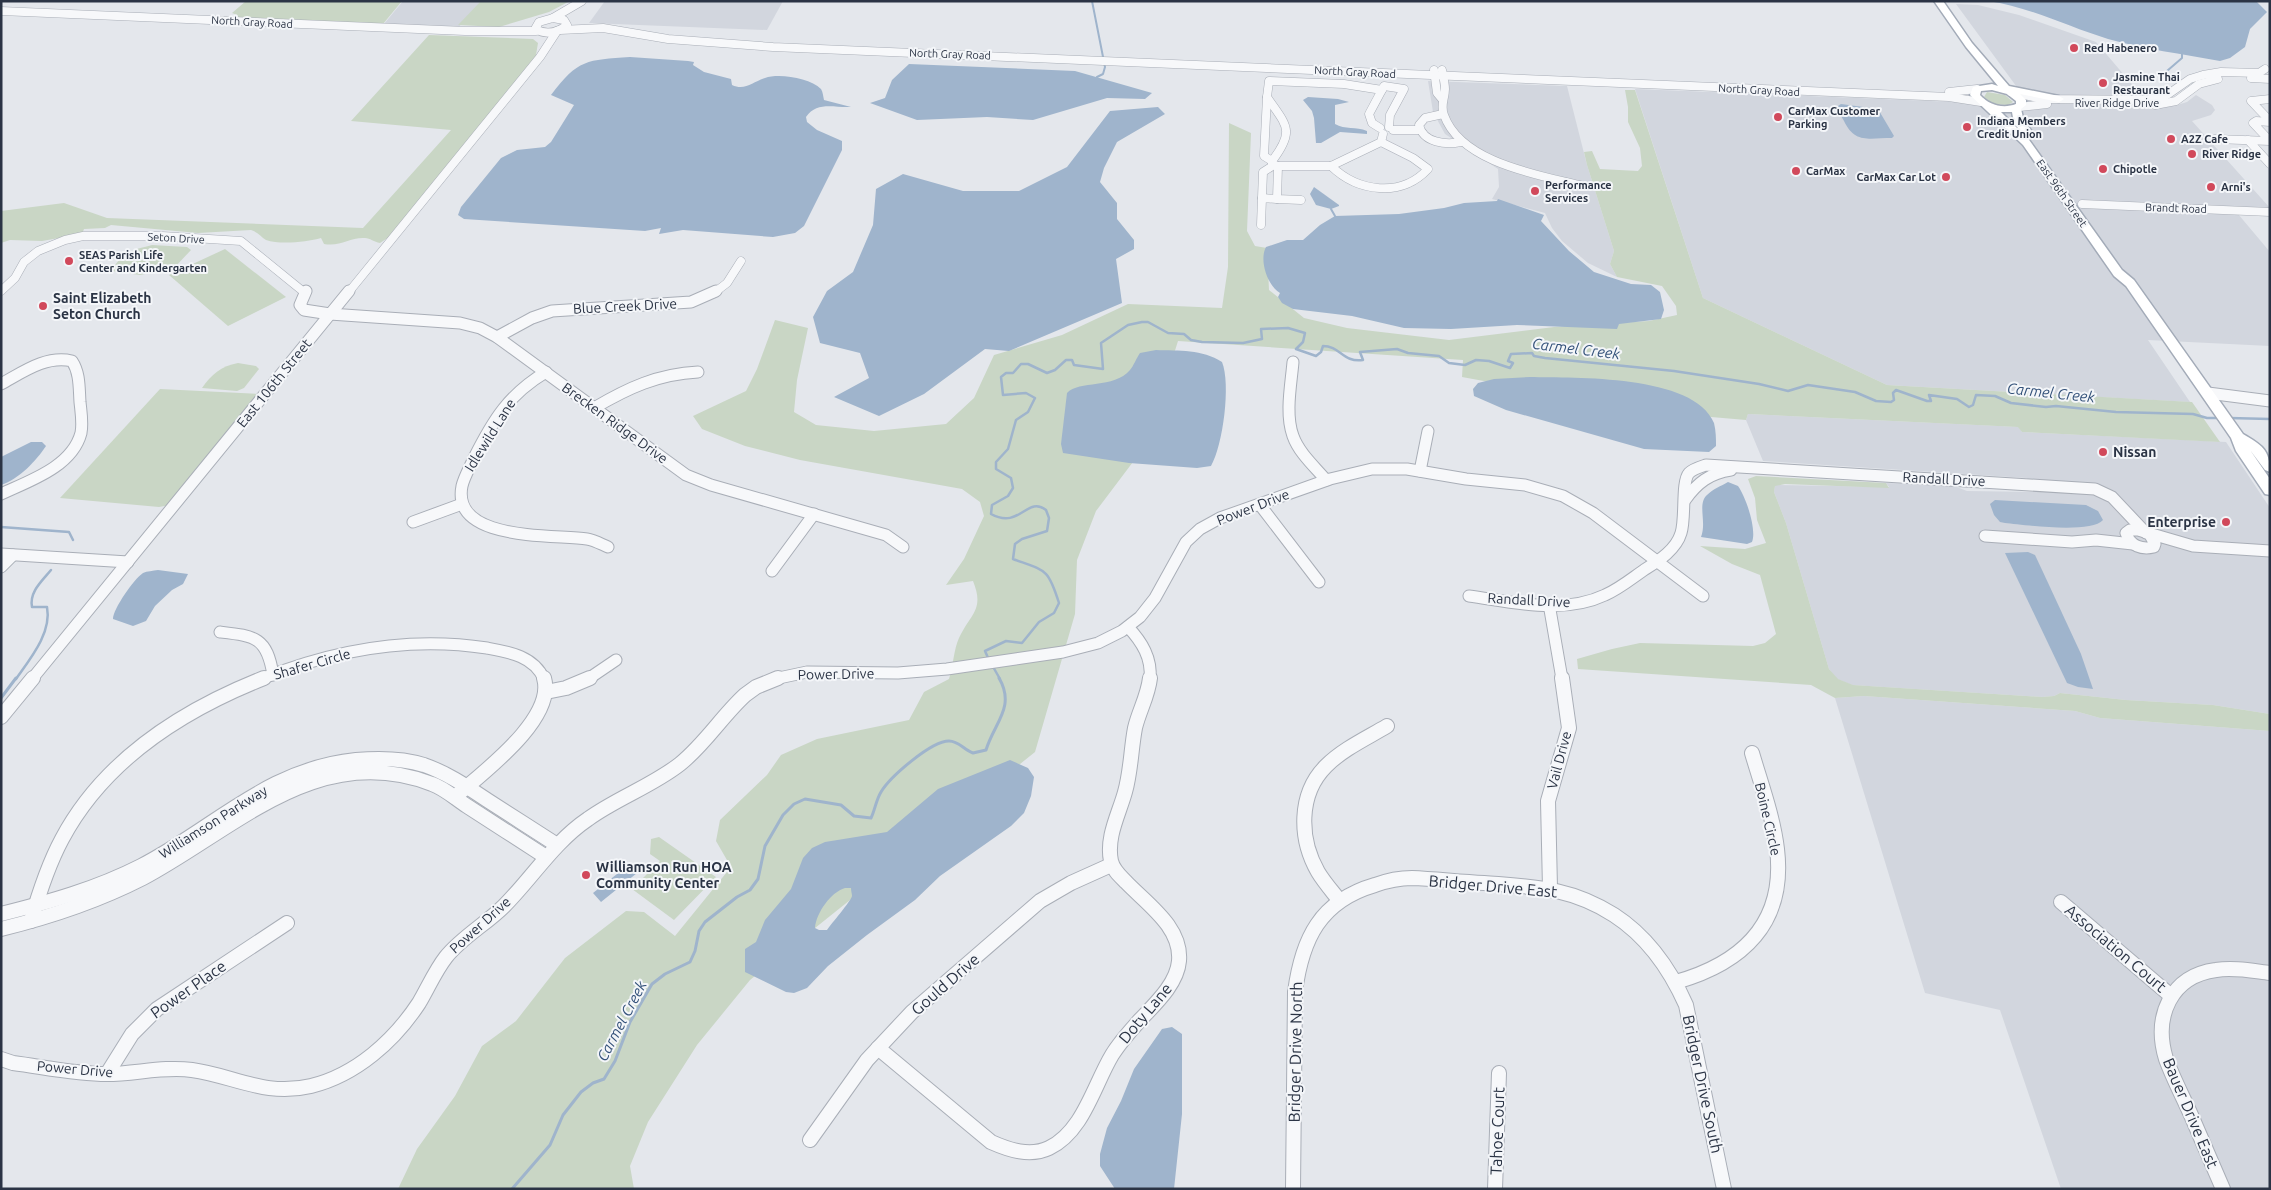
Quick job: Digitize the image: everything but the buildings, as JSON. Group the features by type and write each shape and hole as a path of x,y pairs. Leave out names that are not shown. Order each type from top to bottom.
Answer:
{"main road":[{"path":"1928,1 1982,76 1979,89 1974,95 1985,104 2004,109 2017,108"},
{"path":"1938,1 1969,44 2009,92"},
{"path":"2000,82 2023,93 2059,99"},
{"path":"1979,89 1992,87 2009,92"},
{"name":"East 96th Street","path":"2009,92 2021,100 2017,108 2019,123 2045,152 2131,274 2130,283"},
{"name":"East 96th Street","path":"1985,104 2022,137 2118,273 2130,283 2238,437 2241,448 2270,490"},
{"name":"East 96th Street","path":"2238,437 2256,448 2270,467"}],"street":[{"path":"550,19 581,2"},
{"path":"566,21 581,2"},
{"name":"North Gray Road","path":"1,11 458,31 558,31 592,28"},
{"name":"North Gray Road","path":"504,30 550,19 592,28 620,30 664,39 728,42 773,47 1089,57 1439,73 1949,97 1985,104"},
{"name":"East 106th Street","path":"1,717 558,31 565,27 566,21"},
{"path":"539,22 535,27 544,38 545,48"},
{"name":"River Ridge Drive","path":"2009,92 2043,99 2152,99 2167,95 2190,79 2203,74 2222,72 2259,73 2268,68"},
{"name":"North Gray Road","path":"1439,73 1960,92 1979,89"},
{"path":"1439,73 1437,93 1442,99 1443,114 1450,130 1461,142 1482,155 1583,186"},
{"name":"River Ridge Drive","path":"2017,108 2051,103 2156,105 2179,100 2200,84 2214,79 2270,79"},
{"path":"1382,90 1344,84 1269,81 1264,156 1274,164 1331,166 1357,184 1395,188 1423,176 1428,169 1372,123 1369,114 1382,90 1384,86 1404,89 1390,115 1385,132"},
{"path":"1261,225 1263,172 1274,164 1286,142 1287,129 1282,115 1267,97"},
{"path":"2269,99 2251,101 2270,122"},
{"path":"1420,130 1419,125 1425,118 1443,114"},
{"path":"2270,122 2254,123 2270,141"},
{"path":"1331,166 1385,132 1420,130 1436,141 1448,143 1461,142"},
{"path":"2215,139 2270,141"},
{"path":"2248,140 2270,164"},
{"path":"1274,164 1277,199"},
{"path":"1262,198 1301,200"},
{"name":"Brandt Road","path":"2082,204 2270,212"},
{"name":"Seton Drive","path":"1,292 15,278 29,257 64,240 83,236 162,236 241,242 306,290 300,305 302,309 308,312 330,314"},
{"name":"Blue Creek Drive","path":"497,337 532,318 552,311 691,302 725,287 733,278 741,261"},
{"name":"Brecken Ridge Drive","path":"330,314 468,324 487,330 686,474 711,485 886,535 903,547"},
{"path":"1,384 57,359 72,361 77,369 81,404 80,436 63,460 28,486 1,501"},
{"path":"1293,362 1290,424 1293,435 1302,450 1326,480"},
{"name":"Idlewild Lane","path":"462,504 460,498 465,473 506,406 526,384 546,372"},
{"path":"594,408 628,388 652,378 679,372 698,372"},
{"path":"2211,398 2270,395"},
{"path":"2240,396 2270,401"},
{"path":"1420,471 1428,431"},
{"name":"Randall Drive","path":"1469,596 1549,604 1581,602 1605,595 1657,562 1680,536 1684,521 1685,500 1691,490 1710,475 1725,470 1748,467 2095,489 2112,497 2128,516 2148,534 2193,546"},
{"name":"Power Drive","path":"1,1058 32,1065 107,1074 176,1069 194,1070 264,1090 287,1091 312,1086 336,1078 355,1067 400,1029 419,1003 445,957 503,907 557,844 589,817 650,784 679,765 703,743 738,701 749,692 773,679 809,672 894,673 969,666 1085,648 1101,642 1140,619 1152,606 1188,540 1202,528 1220,518 1345,473 1370,468 1420,471 1478,480 1521,483 1549,489 1574,500 1703,596"},
{"path":"1,494 33,481"},
{"path":"413,522 462,504 470,517 494,530 515,534 584,539 608,547"},
{"path":"1260,505 1319,582"},
{"path":"772,571 814,514"},
{"path":"2128,516 2129,531 2127,539 2133,544"},
{"path":"2096,540 2129,531 2148,534 2156,544 2152,548"},
{"path":"1985,536 2072,542 2096,540 2133,544"},
{"name":"Randall Drive","path":"2133,544 2143,548 2193,546 2270,551"},
{"path":"1,567 7,554 128,562"},
{"name":"Vail Drive","path":"1549,604 1568,710 1569,728 1548,802 1550,888"},
{"path":"1111,865 1111,842 1126,790 1135,728 1152,678 1147,649 1128,627"},
{"path":"220,632 258,638 266,645 271,655 273,675"},
{"name":"Shafer Circle","path":"31,921 44,874 64,832 91,796 118,766 145,743 186,714 223,696 273,675 365,650 392,645 451,644 503,651 526,658 541,671 545,679 546,692"},
{"path":"455,797 533,722 540,711 546,692 560,690 583,682 616,660"},
{"path":"1339,900 1318,873 1311,858 1305,838 1303,816 1306,800 1313,783 1325,767 1341,754 1387,726"},
{"name":"Boine Circle","path":"1676,982 1705,975 1728,963 1746,948 1760,930 1772,907 1778,877 1777,849 1752,753"},
{"name":"Williamson Parkway","path":"1,914 81,892 126,874 164,853 260,791 292,777 326,766 360,759 407,760 437,769 557,844"},
{"name":"Williamson Parkway","path":"1,929 95,900 121,889 174,860 256,806 281,793 314,781 350,772 393,772 424,780 455,797 546,857"},
{"name":"Gould Drive","path":"810,1140 878,1048 912,1012 1021,916 1071,883 1111,865"},
{"name":"Doty Lane","path":"878,1048 991,1142 1014,1152 1032,1152 1051,1147 1075,1124 1118,1046 1173,980 1178,968 1179,947 1170,928 1111,865"},
{"name":"Bridger Drive East","path":"1339,900 1363,888 1388,880 1410,878 1550,888 1586,899 1613,913 1654,949 1676,982"},
{"name":"Bridger Drive North","path":"1293,1189 1296,972 1304,946 1315,926 1339,900"},
{"name":"Association Court","path":"2061,902 2170,995"},
{"name":"Power Place","path":"107,1074 116,1056 135,1029 150,1014 287,923"},
{"path":"2170,995 2191,978 2205,972 2217,970 2270,973"},
{"name":"Bridger Drive South","path":"1676,982 1691,1023 1724,1189"},
{"name":"Bauer Drive East","path":"2170,995 2164,1007 2162,1026 2166,1058 2223,1189"},
{"name":"Tahoe Court","path":"1496,1189 1499,1072"}],"shaded area":[{"path":"403,1 482,1 457,29 384,24"},
{"path":"605,1 783,1 767,30 589,23"},
{"path":"1956,4 1978,5 2019,15 2096,42 2153,109 2187,102 2196,95 2212,105 2215,110 2211,115 2192,121 2270,208 2233,208 2270,252 2270,346 2148,340 2190,402 1887,385 1703,298 1635,89 2030,105"},
{"path":"1428,81 1567,86 1587,165 1614,251 1610,264 1617,277 1588,263 1562,241 1552,228 1545,213 1492,199 1499,187 1498,169 1445,134 1433,112"},
{"path":"1748,414 2019,427 2022,432 2226,442 2270,508 2270,714 2213,705 2126,700 2060,693 2054,696 2042,697 1852,685 1837,679 1829,669 1786,523 1774,492 1775,485 1889,487 1886,483 1954,486 1967,491 2037,492 2027,478 1763,461 1746,420"},
{"path":"1864,696 2075,711 2100,718 2270,731 2270,1189 2061,1189 2000,1010 1925,993 1835,698"}],"green space":[{"path":"246,1 402,1 383,24 231,18 237,15 232,13"},
{"path":"481,1 570,1 549,12 499,27 458,25"},
{"path":"429,35 533,39 538,43 535,61 389,237 380,243 360,238 330,245 324,244 321,238 286,243 266,240 251,230 198,233 111,225 105,228 84,229 82,234 42,241 10,240 1,243 1,211 64,203 107,218 363,228 451,130 351,121"},
{"path":"1625,90 1635,90 1703,298 1887,385 2192,402 2220,442 2022,432 2018,427 1748,414 1746,420 1653,412 1462,377 1463,360 1178,341 1145,446 1096,511 1077,560 1075,614 1035,752 750,980 697,1045 648,1122 630,1166 634,1189 398,1189 417,1149 455,1096 482,1046 516,1021 565,958 626,911 644,912 675,936 731,867 716,841 720,820 767,775 781,755 817,739 909,720 924,692 949,679 957,642 975,611 977,599 973,581 946,585 964,559 984,516 980,502 962,489 800,460 745,446 702,429 693,416 746,391 757,369 775,320 808,328 797,380 794,412 816,425 874,431 946,424 974,398 994,355 1062,335 1128,304 1222,308 1228,267 1229,123 1251,133 1247,231 1255,246 1267,248 1269,290 1304,318 1347,328 1449,340 1554,327 1649,321 1677,315 1676,306 1662,286 1617,277 1610,264 1614,251 1587,165 1584,152 1592,151 1600,169 1638,171 1642,166 1640,148 1628,122"},
{"path":"1987,92 2005,95 2013,102 2008,105 1993,104 1984,97"},
{"path":"152,245 187,247 191,250 174,268 140,275 111,271 119,260 128,253"},
{"path":"225,249 286,297 228,326 169,275"},
{"path":"238,363 256,366 259,369 244,388 237,391 202,388 217,372 226,366"},
{"path":"160,389 259,394 170,505 159,507 60,498"},
{"path":"1756,476 1886,483 1889,488 1785,484 1775,486 1774,492 1786,523 1829,669 1838,679 1853,685 2042,697 2054,696 2060,693 2126,700 2213,705 2270,714 2270,731 2100,718 2075,711 1864,696 1835,698 1811,685 1578,669 1577,659 1640,643 1753,646 1765,643 1776,634 1760,575 1732,564 1700,546 1745,549 1766,543 1757,520 1755,498 1748,479"},
{"path":"659,837 716,877 674,920 632,889 660,861 650,854 651,839"}],"water":[{"path":"1988,1 2256,1 2267,12 2250,29 2245,47 2230,58 2220,61 2122,43 2019,8"},
{"path":"630,57 694,62 693,65 704,72 731,79 732,85 737,87 749,85 765,78 778,76 794,77 816,85 822,90 824,100 851,107 821,107 810,112 806,117 807,122 817,130 842,141 842,150 804,226 795,233 773,237 683,230 659,234 661,228 645,231 464,219 458,215 461,207 501,158 517,150 545,147 551,142 574,105 551,95 569,74 584,64 593,61"},
{"path":"909,64 1075,71 1152,93 1145,99 1107,98 1033,120 987,117 917,120 870,103 885,98 892,80"},
{"path":"1308,97 1338,99 1349,102 1335,105 1335,124 1367,131 1367,134 1340,132 1321,143 1316,143 1312,111 1303,100"},
{"path":"1841,104 1878,109 1894,136 1892,138 1870,139 1853,133 1841,115 1838,106"},
{"path":"1158,107 1165,114 1117,142 1104,168 1100,182 1117,203 1117,219 1134,240 1134,249 1116,259 1122,303 1009,351 985,349 924,394 879,416 834,397 869,378 860,353 820,343 813,317 827,291 853,272 873,225 876,189 903,174 963,191 1019,191 1067,167 1110,111"},
{"path":"1314,187 1339,206 1331,209 1316,205 1310,194"},
{"path":"1498,199 1544,215 1541,221 1569,251 1594,272 1631,284 1651,285 1660,292 1664,310 1661,319 1619,324 1617,329 1517,325 1451,329 1404,328 1352,316 1293,309 1282,303 1278,297 1280,293 1271,284 1266,272 1263,259 1266,247 1287,240 1303,240 1320,225 1335,216 1399,214 1444,208 1464,203 1497,201"},
{"path":"1156,350 1198,353 1222,362 1225,372 1226,399 1219,444 1211,466 1197,468 1129,463 1063,453 1061,444 1067,393 1072,389 1115,380 1131,369 1140,353"},
{"path":"1530,377 1602,379 1631,382 1659,387 1683,395 1702,407 1714,423 1716,446 1709,452 1644,449 1506,410 1474,396 1473,389 1478,383 1494,379"},
{"path":"31,442 42,442 46,446 27,469 1,485 1,457"},
{"path":"1728,482 1738,486 1750,514 1753,537 1752,542 1747,544 1701,537 1703,531 1702,508 1704,499 1712,491"},
{"path":"1995,500 2086,505 2098,511 2103,520 2085,527 2072,528 2005,523 2000,522 1994,515 1990,504"},
{"path":"2028,552 2035,555 2081,654 2093,689 2067,683 2005,553"},
{"path":"158,570 188,574 183,584 172,590 155,606 146,621 133,626 113,619 120,602 139,576 145,572"},
{"path":"1010,760 1028,768 1034,777 1031,796 1024,813 1011,826 940,876 915,900 828,966 807,988 794,993 786,992 745,972 745,949 756,942 765,920 791,889 803,858 812,848 825,842 887,832 938,789","holes":["851,888 851,899 827,930 815,928 818,916 830,898 840,890"]},
{"path":"625,862 637,873 601,902 593,893 617,874 614,870"},
{"path":"1172,1027 1182,1034 1182,1114 1174,1189 1115,1189 1100,1166 1100,1154 1107,1128 1134,1069 1162,1029"}],"waterway":[{"path":"1092,1 1105,67 1103,74 1097,77"},
{"path":"2160,77 2182,58 2182,54"},
{"path":"1331,209 1335,216"},
{"name":"Carmel Creek","path":"989,660 985,651 1006,641 1022,643 1039,622 1054,613 1059,603 1052,583 1044,572 1013,559 1015,544 1022,539 1047,531 1049,518 1046,510 1033,507 1009,518 1001,518 991,514 992,505 1008,496 1013,488 1011,478 996,469 996,462 1008,449 1016,420 1028,412 1035,398 1026,393 1003,395 1001,377 1006,373 1013,373 1021,364 1028,364 1047,373 1055,370 1066,360 1072,360 1074,365 1103,369 1101,343 1128,325 1142,322 1148,322 1168,333 1184,334 1191,340 1202,342 1243,343 1262,339 1261,329 1288,328 1305,333 1303,342 1296,349 1316,356 1321,352 1323,346 1329,347 1346,357 1356,360 1363,360 1360,352 1397,349 1408,353 1439,356 1449,363 1465,365 1476,360 1489,361 1510,368 1513,363 1508,361 1511,354 1532,353 1534,356 1545,358 1674,371 1759,384 1788,391 1808,385 1855,392 1876,401 1891,402 1894,400 1893,393 1896,390 1927,401 1931,401 1929,395 1957,399 1969,407 1973,405 1976,395 1995,396 2011,403 2046,407 2056,406 2116,412 2193,414 2207,418 2219,418"},
{"name":"Carmel Creek","path":"2229,418 2270,419"},
{"path":"1,527 69,532 73,540"},
{"path":"16,679 43,636 48,617 47,607 32,607 32,596 51,570"},
{"name":"Carmel Creek","path":"992,665 1000,679"},
{"path":"1,698 16,678"},
{"name":"Carmel Creek","path":"512,1189 550,1145 563,1115 581,1092 593,1083 604,1079 615,1061 630,1022 652,984 665,974 690,962 695,951 699,931 705,922 737,897 750,890 758,879 765,846 783,815 794,804 805,799 841,805 854,816 871,818 879,795 886,786 902,769 932,747 949,741 956,742 973,753 986,750 1002,715 1004,706 1004,688 999,678"}],"place":[{"name":"Red Habenero","path":"2074,48"},
{"name":"Jasmine Thai Restaurant","path":"2103,83"},
{"name":"CarMax Customer Parking","path":"1778,117"},
{"name":"Indiana Members Credit Union","path":"1967,127"},
{"name":"A2Z Cafe","path":"2171,139"},
{"name":"River Ridge","path":"2192,154"},
{"name":"Chipotle","path":"2103,169"},
{"name":"CarMax","path":"1796,171"},
{"name":"CarMax Car Lot","path":"1946,177"},
{"name":"Arni's","path":"2211,187"},
{"name":"Performance Services","path":"1535,191"},
{"name":"SEAS Parish Life Center and Kindergarten","path":"69,261"},
{"name":"Saint Elizabeth Seton Church","path":"43,306"},
{"name":"Nissan","path":"2103,452"},
{"name":"Enterprise","path":"2226,522"},
{"name":"Williamson Run HOA Community Center","path":"586,875"}]}
